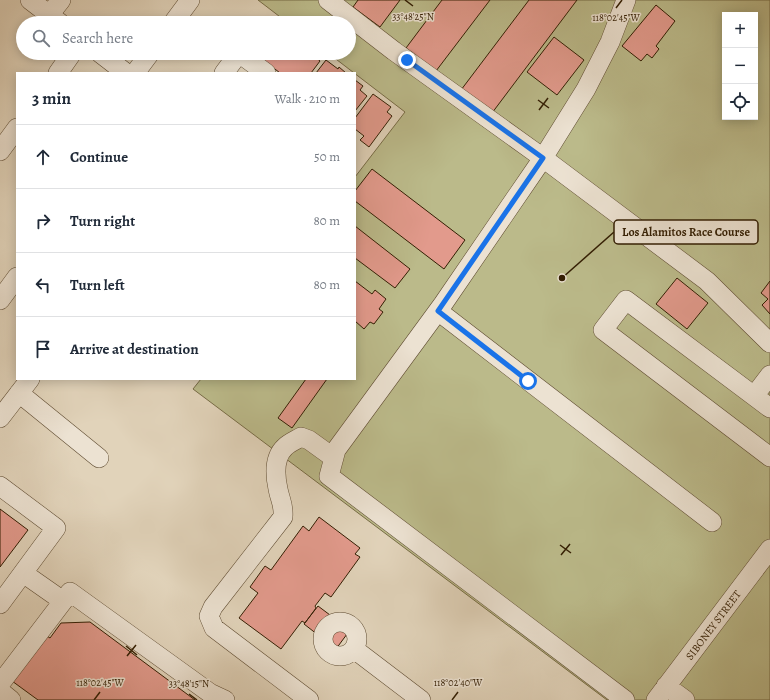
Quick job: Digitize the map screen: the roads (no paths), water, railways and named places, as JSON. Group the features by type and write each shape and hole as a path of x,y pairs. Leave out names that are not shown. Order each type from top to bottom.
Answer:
{"street":[{"path":"30,0 51,16"},
{"path":"56,16 61,0"},
{"path":"178,16 190,0"},
{"path":"328,0 349,16"},
{"path":"625,700 329,476 336,450 438,311 543,158 586,89 610,42 626,0"},
{"path":"356,22 394,51 543,158 707,281 770,343"},
{"path":"59,72 67,60"},
{"path":"109,60 125,72"},
{"path":"136,72 145,60"},
{"path":"225,72 234,60"},
{"path":"248,60 265,72"},
{"path":"0,151 16,129"},
{"path":"0,300 16,278"},
{"path":"770,408 626,300 603,330 770,457"},
{"path":"438,311 712,522"},
{"path":"754,396 770,375"},
{"path":"0,418 24,386 99,458"},
{"path":"310,700 214,628 208,616 213,607 283,516 283,507 278,490 276,473 279,454 286,446 301,437 309,440 334,458"},
{"path":"0,486 56,528 0,604"},
{"name":"SIBONEY STREET","path":"661,693 770,549"},
{"path":"23,573 63,601"},
{"path":"0,684 70,592 210,694 226,700"},
{"path":"354,649 421,700"},
{"path":"0,691 11,700"},
{"path":"661,693 685,700"}],"place":[{"name":"Los Alamitos Race Course","path":"562,278"}]}
